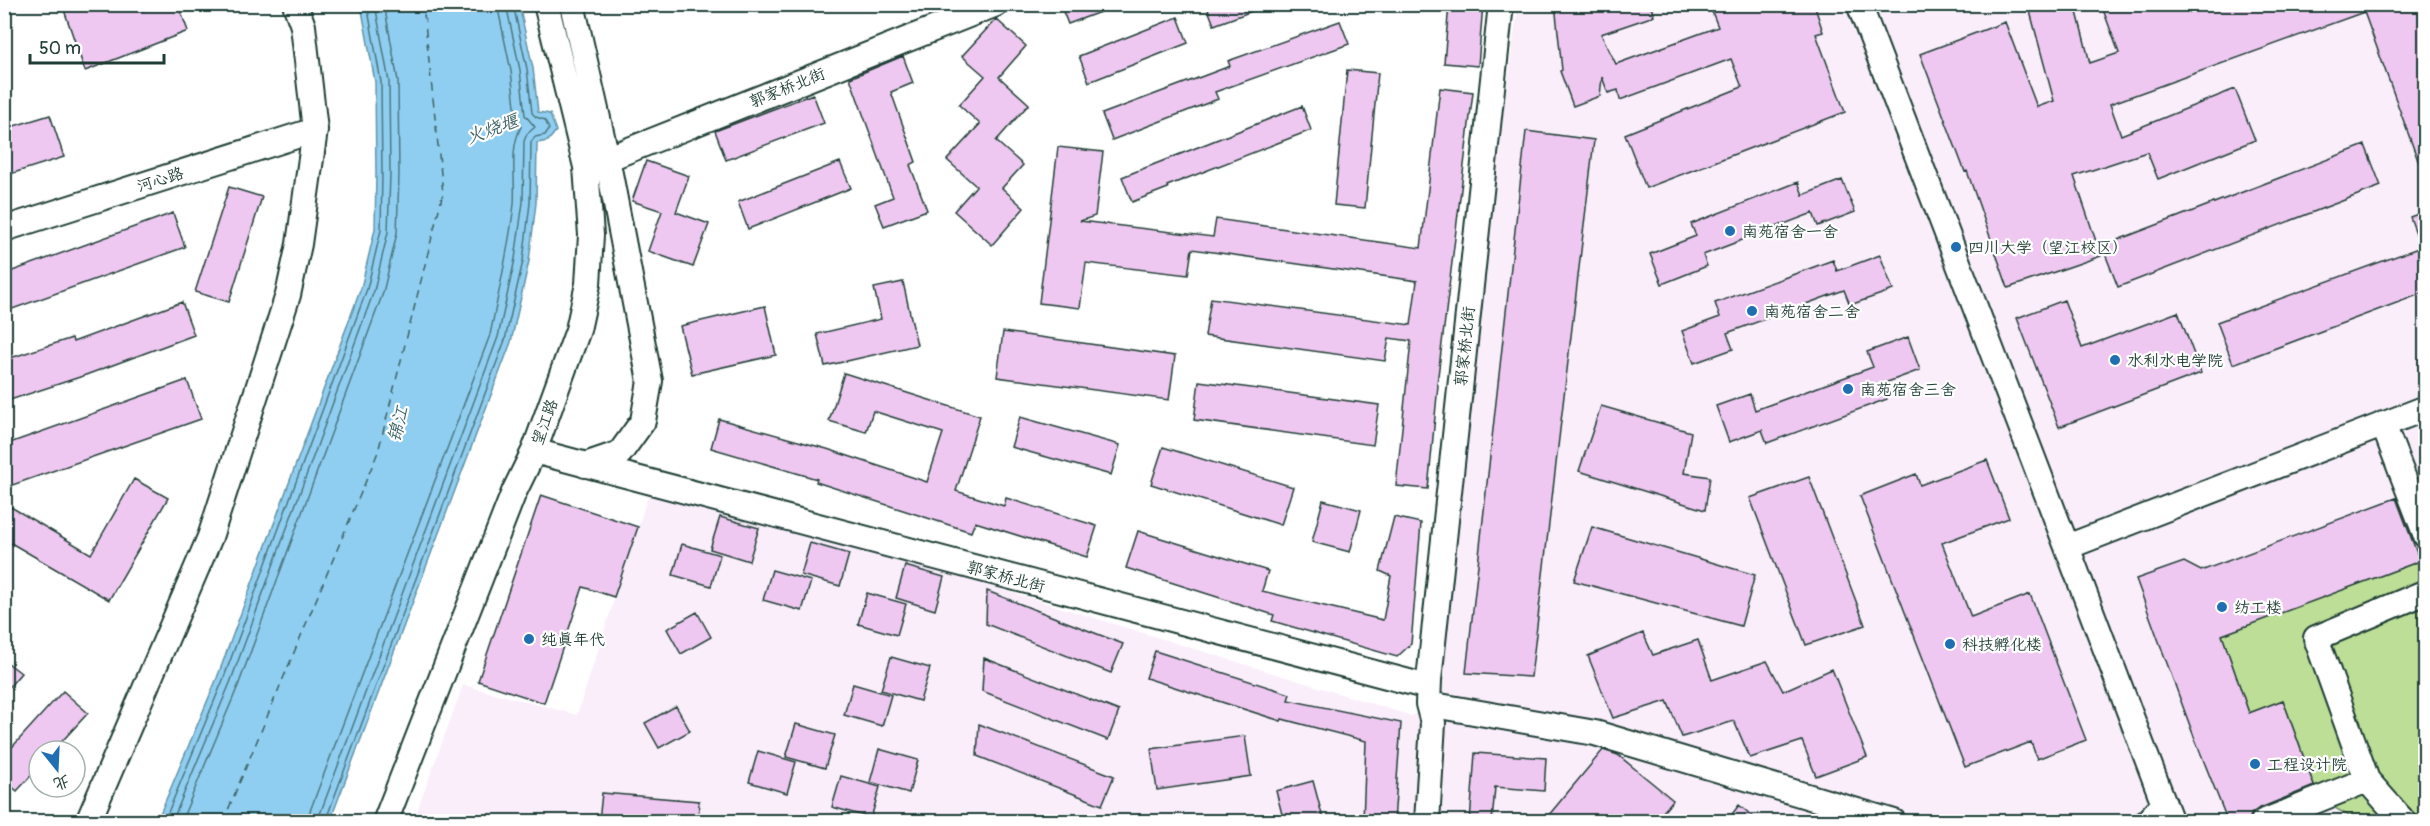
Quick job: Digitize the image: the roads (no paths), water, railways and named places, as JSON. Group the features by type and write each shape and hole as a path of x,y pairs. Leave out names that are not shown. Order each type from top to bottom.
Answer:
{"street":[{"path":"88,822 213,526 288,295 299,244 315,130 303,26 295,4"},
{"name":"望江路","path":"546,4 650,381 643,421 620,453 585,465"},
{"name":"望江路","path":"385,822 514,492 534,452 578,330 588,284 591,235 590,165 572,4"},
{"name":"郭家桥北街","path":"590,165 996,4"},
{"name":"郭家桥北街","path":"534,452 1429,705 1501,4"},
{"path":"1859,4 2168,812 2147,822"},
{"name":"河心路","path":"4,228 315,130"},
{"path":"2067,547 2426,408"},
{"path":"2383,424 2426,536"},
{"path":"2404,822 2367,780 2316,638 2426,592"},
{"path":"1427,822 1429,705 1595,733 1893,822"},
{"path":"2263,822 2367,780"}],"water":[{"path":"361,5 519,5 533,68 538,112 550,114 556,131 548,141 537,143 536,203 529,261 511,342 330,821 157,821 217,678 361,288 375,229 376,174 375,82"}],"place":[{"name":"南苑宿舍一舍","path":"1730,231"},
{"name":"四川大学（望江校区）","path":"1956,247"},
{"name":"南苑宿舍二舍","path":"1752,311"},
{"name":"水利水电学院","path":"2115,360"},
{"name":"南苑宿舍三舍","path":"1848,389"},
{"name":"纺工楼","path":"2222,607"},
{"name":"纯真年代","path":"529,639"},
{"name":"科技孵化楼","path":"1950,644"},
{"name":"工程设计院","path":"2255,764"}],"water label":[{"name":"火烧堰","path":"492,129"},
{"name":"锦江","path":"398,424"}]}
